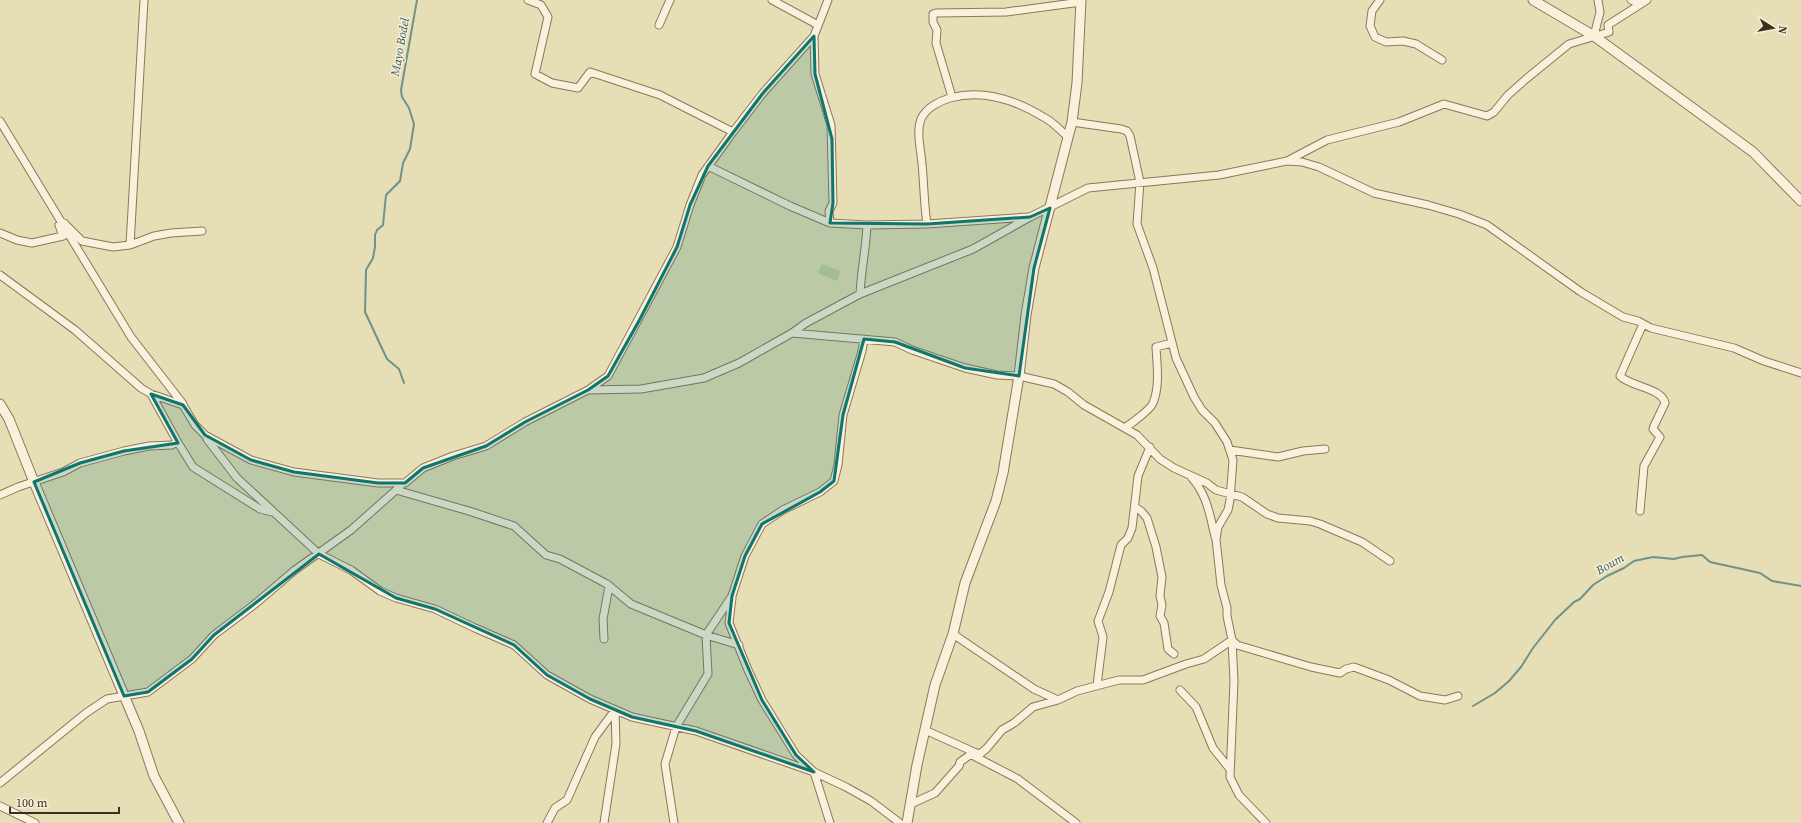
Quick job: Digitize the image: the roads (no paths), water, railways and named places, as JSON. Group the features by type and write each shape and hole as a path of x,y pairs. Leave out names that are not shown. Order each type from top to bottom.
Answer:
{"street":[{"path":"130,244 144,0"},
{"path":"528,0 541,5 548,17 535,74 552,83 578,88 590,72 660,95 733,132"},
{"path":"659,25 670,0"},
{"path":"772,0 818,25"},
{"path":"828,0 814,36 815,74 831,125 833,203 829,211 830,223"},
{"path":"1380,0 1372,11 1370,26 1375,37 1386,42 1403,41 1416,44 1442,60"},
{"path":"1533,0 1594,36 1753,152 1801,201"},
{"path":"1594,36 1600,12 1598,0"},
{"path":"1631,0 1640,4"},
{"path":"1287,161 1327,140 1399,122 1444,104 1487,116 1494,112 1508,95 1568,44 1609,32 1608,25 1647,0"},
{"path":"907,823 935,685 953,634 965,582 998,494 1003,473 1020,376 1026,315 1034,268 1072,122 1077,83 1081,1 1006,12 963,11 933,14 933,22 937,30 936,43 952,97"},
{"path":"0,783 86,713 107,699 148,692 192,659 214,635 255,604 295,570 351,530 423,468 453,456 486,446 525,422 588,390 608,376 678,247 690,205 702,175 763,93 814,36"},
{"path":"927,224 919,136 921,119 929,108 952,97 962,95 985,95 1007,100 1046,118 1068,138"},
{"path":"0,121 31,169 55,213 131,337 183,405 195,425 205,435 237,478 319,554 339,564 380,591 396,598 435,609 514,644 547,675 590,699 632,717 696,731 814,772 864,797 900,823"},
{"path":"1072,122 1128,131 1130,136 1140,182 1137,224 1154,268 1176,358 1194,398 1202,410 1215,423 1227,442 1233,460 1228,510 1218,527 1216,539"},
{"path":"588,390 641,389 704,378 740,363 792,333 806,323 860,294 974,249 1030,217 1088,188 1218,175 1287,161 1302,162 1319,167 1374,193 1428,205 1459,214 1487,225 1598,303 1623,317 1679,335 1734,348 1764,361 1801,373"},
{"path":"708,166 790,206 830,223 867,225 927,224 1030,217"},
{"path":"55,213 82,241 105,246 130,244 160,235 202,231"},
{"path":"0,233 17,240 32,243 63,236 55,213"},
{"path":"860,294 867,225"},
{"path":"0,274 75,330 141,388 151,394 183,405"},
{"path":"1640,511 1644,466 1660,437 1653,429 1665,403 1661,395 1630,382 1620,376 1643,324"},
{"path":"792,333 895,342 912,350 965,368 997,375 1020,376 1054,384 1068,392 1084,405 1137,434 1160,459 1191,477 1207,483 1216,490 1242,497 1267,514 1278,518 1310,521 1320,524 1362,542 1390,561"},
{"path":"830,823 814,772 796,755 762,700 729,623 732,596 745,556 762,524 783,510 820,492 834,481 838,465 843,415 862,351 864,339"},
{"path":"1126,428 1136,421 1153,404 1158,379 1156,347 1172,343"},
{"path":"151,394 193,467 260,509 273,512"},
{"path":"0,404 9,419 139,731 154,776 179,823"},
{"path":"205,435 251,460 294,472 378,483 405,483"},
{"path":"0,496 63,472 80,463 149,446 172,445 177,441"},
{"path":"1097,685 1103,637 1098,621 1109,592 1121,545 1128,538 1132,528 1138,476 1150,447"},
{"path":"1230,450 1278,457 1303,451 1325,449"},
{"path":"1191,477 1204,495 1209,508 1216,539 1221,585 1227,608 1227,616 1232,640 1234,681 1229,768 1230,777 1240,795 1266,823"},
{"path":"396,490 469,511 514,526 546,555 560,560 605,583 631,604 706,635 739,645"},
{"path":"1135,508 1141,511 1147,518 1156,547 1162,577 1160,596 1162,605 1160,616 1164,623 1168,649 1174,654"},
{"path":"604,640 603,619 609,586 605,583"},
{"path":"674,823 665,764 676,727 708,674 706,635 732,596"},
{"path":"953,634 1034,689 1058,700"},
{"path":"910,804 935,793 959,766 960,762 972,753 980,754 1002,730 1014,724 1034,707 1058,700 1077,691 1097,685 1119,680 1143,680 1204,659 1232,640"},
{"path":"1232,640 1237,644 1311,667 1340,673 1346,669 1354,667 1389,680 1420,696 1445,700 1458,696"},
{"path":"1180,690 1196,707 1213,748 1229,768"},
{"path":"547,823 555,808 567,800 595,737 615,710"},
{"path":"604,823 616,744 615,710"},
{"path":"925,730 972,753 1018,779 1076,823"},
{"path":"0,806 35,823"}],"waterway":[{"name":"Mayo Bodel","path":"404,383 399,369 387,359 365,312 366,270 373,258 375,235 377,230 383,225 386,195 400,181 403,163 410,149 414,124 409,108 402,97 401,90 417,0"},
{"name":"Boum","path":"1473,706 1495,693 1509,681 1555,620 1574,602 1580,599 1593,585 1634,561 1653,557 1674,559 1702,555 1710,562 1760,573 1772,581 1801,586"}]}
